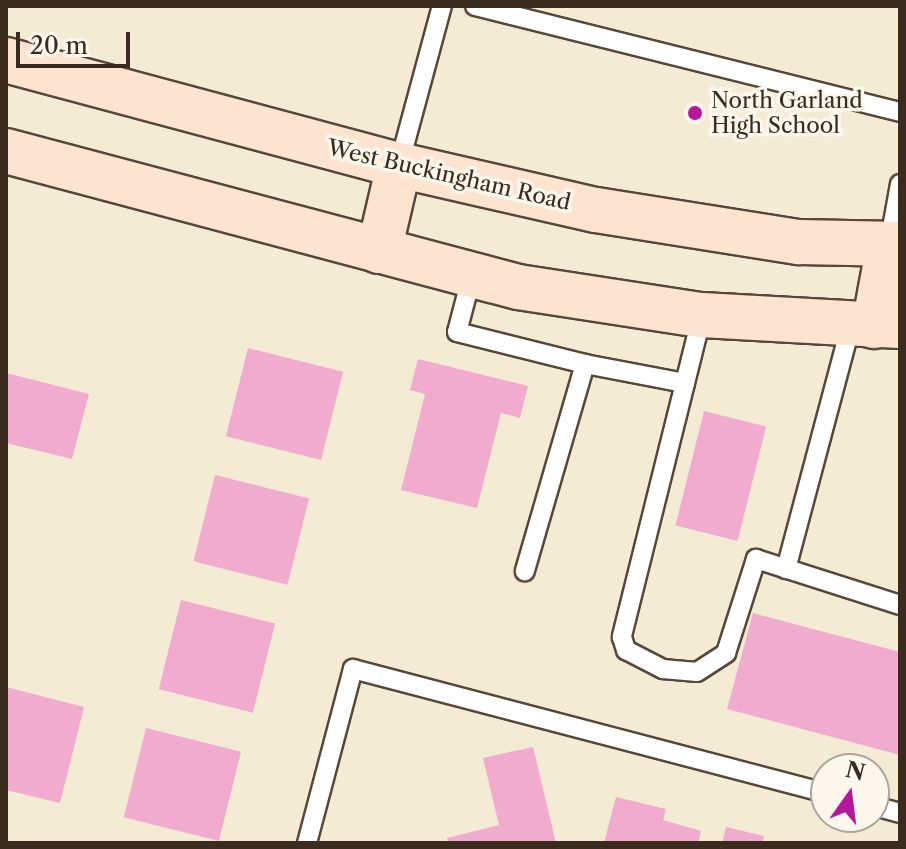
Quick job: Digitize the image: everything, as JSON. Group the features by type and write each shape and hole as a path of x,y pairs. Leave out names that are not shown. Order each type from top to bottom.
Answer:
{"main road":[{"name":"West Buckingham Road","path":"6,60 399,165 707,230 799,242 894,245"},
{"path":"6,151 518,287 702,315 875,326 894,245"},
{"path":"379,251 399,165"}],"lane":[{"path":"399,165 442,6"},
{"path":"475,6 900,112"},
{"path":"894,245 900,184"},
{"path":"472,275 457,332 585,364 685,383"},
{"path":"702,315 622,637 626,650 663,669 697,672 726,653 756,559 900,605"},
{"path":"786,569 875,326"},
{"path":"525,571 585,364"},
{"path":"307,843 353,669 810,789"}],"building":[{"path":"248,348 343,372 321,460 226,436"},
{"path":"418,359 528,386 520,418 501,413 477,508 401,490 425,394 410,390"},
{"path":"6,373 89,394 72,459 6,443"},
{"path":"704,411 766,426 738,541 675,525"},
{"path":"215,475 309,498 288,585 193,561"},
{"path":"181,600 275,623 253,713 159,689"},
{"path":"753,613 900,652 900,755 727,709"},
{"path":"6,687 84,707 60,803 6,790"},
{"path":"146,728 241,752 219,841 124,817"},
{"path":"533,747 556,843 448,843 447,838 499,825 483,758"},
{"path":"616,797 666,809 663,820 701,831 698,843 604,843"},
{"path":"726,827 764,836 762,843 722,843"}],"place":[{"name":"North Garland High School","path":"695,113"}]}
